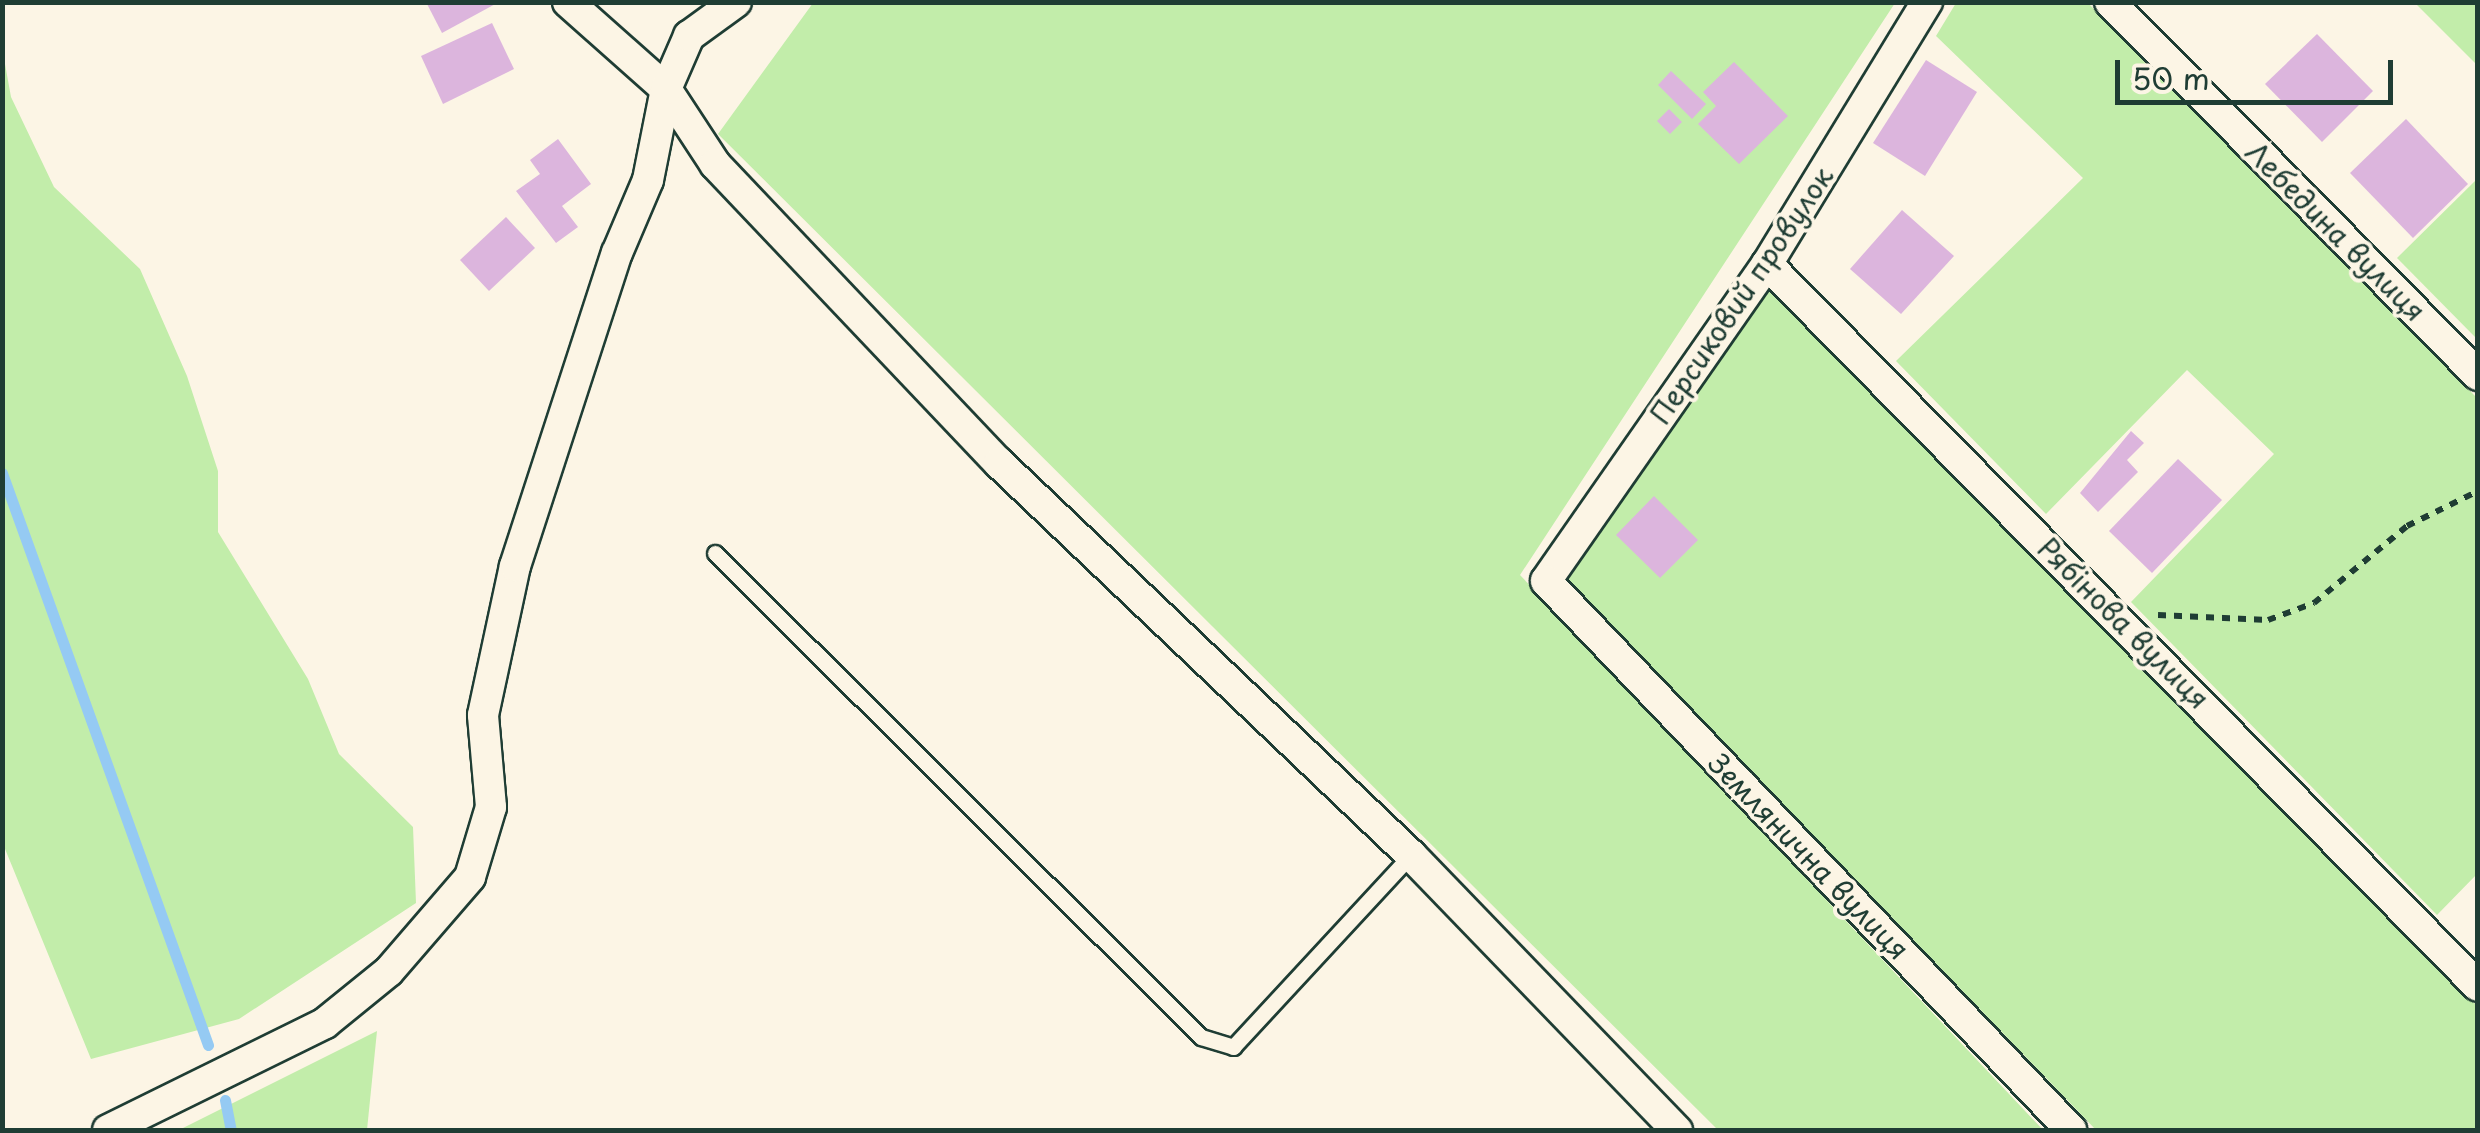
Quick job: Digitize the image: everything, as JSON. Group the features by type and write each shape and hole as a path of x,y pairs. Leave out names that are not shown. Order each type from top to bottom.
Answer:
{"street":[{"path":"568,2 666,89 715,164 999,463 1411,855 1677,1130"},
{"path":"108,1130 326,1023 389,971 470,877 491,806 483,715 515,566 617,253 648,180 666,89 689,36 736,2"},
{"name":"Персиковий провулок","path":"1546,580 1767,264 1927,2"},
{"name":"Лебедина вулиця","path":"2110,2 2478,374"},
{"name":"Рябінова вулиця","path":"1767,264 2478,986"},
{"name":"Землянична вулиця","path":"1546,580 2071,1130"}],"lane":[{"path":"715,553 1201,1037 1233,1047 1411,855"}],"path":[{"path":"2118,617 2268,620 2314,603 2407,526 2478,490"}],"green space":[{"path":"813,3 1895,3 1520,575 2043,1130 1718,1130 718,134"},
{"path":"1956,3 2088,3 2477,398 2477,874 2437,915 2131,602 2274,454 2187,370 2046,514 1896,361 2083,178 1936,36"},
{"path":"2415,3 2477,3 2477,65"},
{"path":"3,53 11,97 54,187 140,269 187,376 218,471 218,532 308,679 339,754 413,827 416,903 239,1019 91,1059 3,844"},
{"path":"2477,179 2477,339 2397,258"},
{"path":"1768,286 2477,1006 2477,1130 2096,1130 1566,578"},
{"path":"377,1031 367,1130 179,1130"}],"building":[{"path":"426,2 499,2 442,33"},
{"path":"492,23 514,69 443,104 421,56"},
{"path":"2317,34 2373,91 2322,142 2265,84"},
{"path":"1926,60 1977,92 1925,176 1873,143"},
{"path":"1734,62 1788,116 1739,164 1698,124 1716,106 1703,92"},
{"path":"1671,71 1706,104 1692,119 1658,85"},
{"path":"1669,109 1682,122 1670,134 1657,121"},
{"path":"2406,119 2468,184 2413,238 2350,173"},
{"path":"558,139 591,184 562,206 578,227 556,243 516,191 540,174 530,160"},
{"path":"1902,210 1954,256 1901,314 1850,269"},
{"path":"506,217 535,248 489,291 460,260"},
{"path":"2131,431 2144,443 2127,460 2138,472 2098,512 2080,493"},
{"path":"2178,459 2222,500 2152,573 2109,531"},
{"path":"1654,496 1698,540 1660,578 1616,535"}],"waterway":[{"path":"2,473 208,1045"},
{"path":"225,1100 231,1130"}]}
